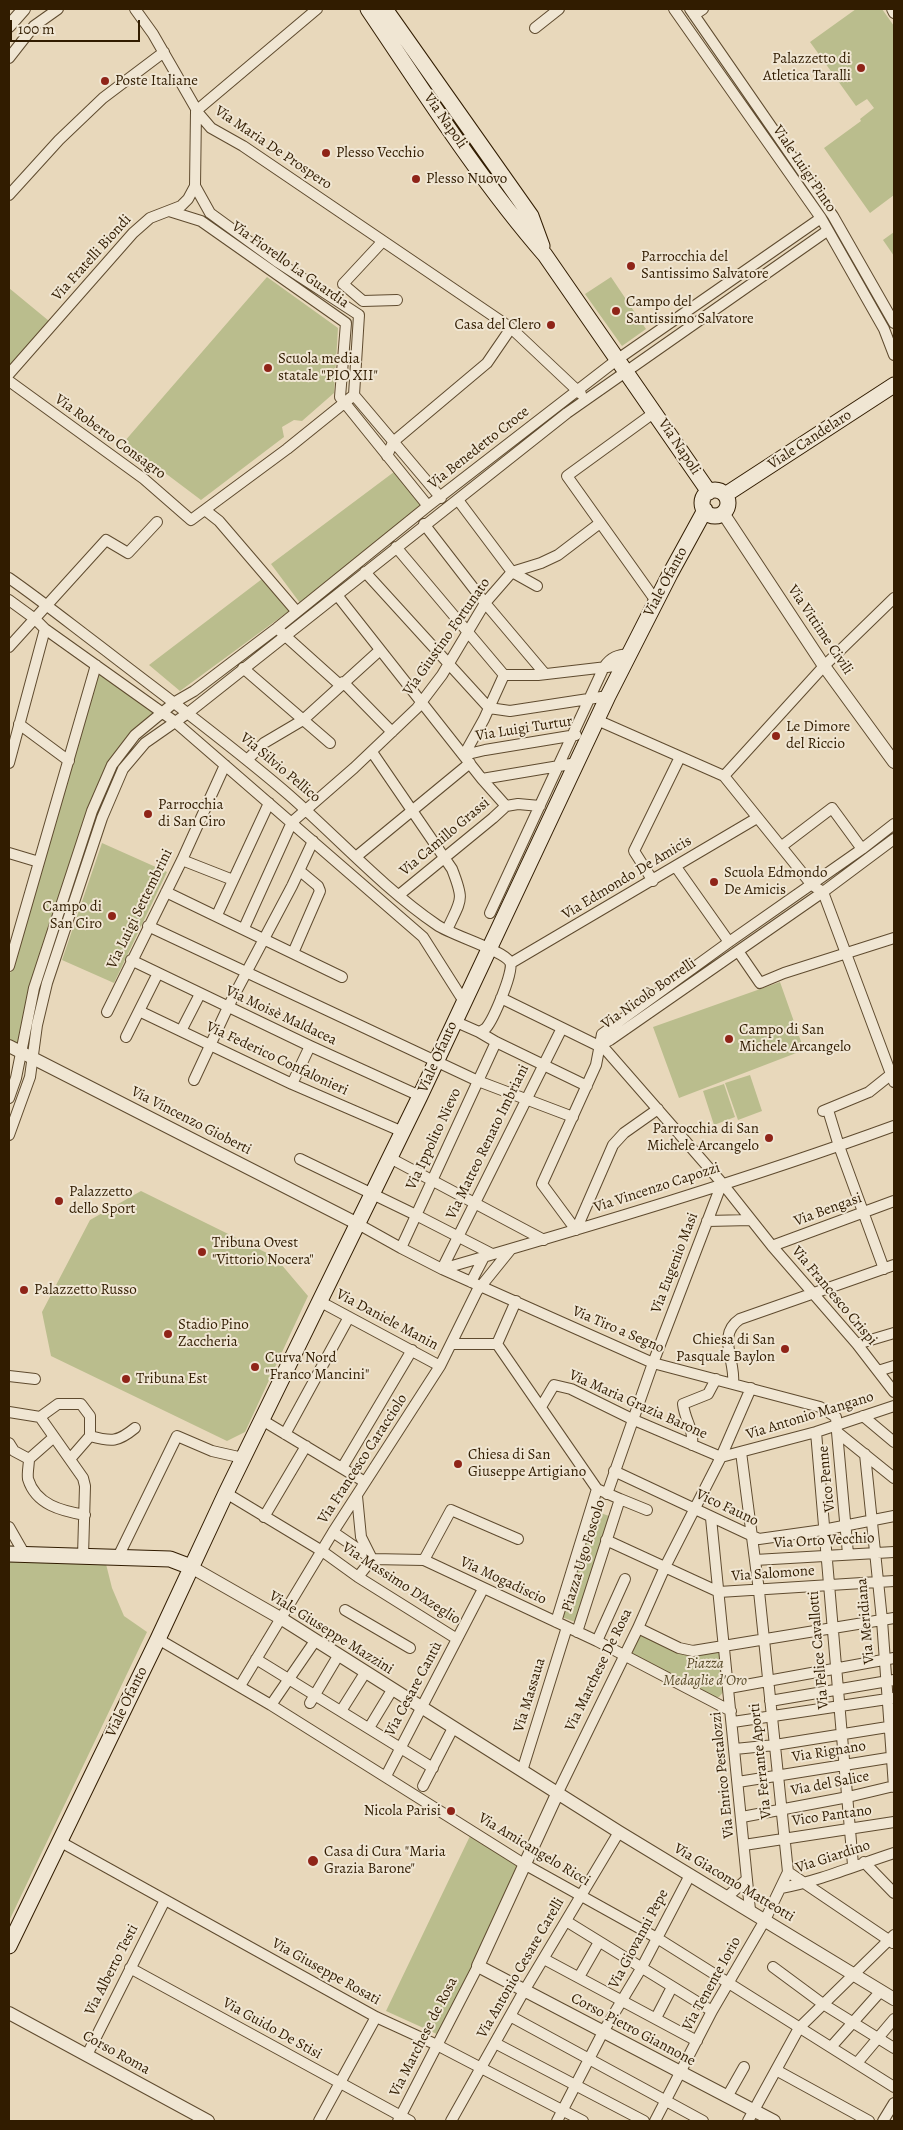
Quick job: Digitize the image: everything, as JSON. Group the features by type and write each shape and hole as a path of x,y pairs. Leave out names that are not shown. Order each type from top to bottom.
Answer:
{"main road":[{"name":"Via Napoli","path":"368,9 518,224 545,255 709,492"},
{"name":"Via Napoli","path":"386,9 531,216 545,255"},
{"name":"Viale Candelaro","path":"725,495 894,385"},
{"name":"Via Napoli","path":"705,510 703,498 709,492 717,490 725,495"},
{"path":"705,510 711,515 723,513 728,502 725,495"},
{"name":"Viale Ofanto","path":"9,1946 158,1639 243,1458 403,1132 608,696 705,510"},
{"path":"9,1554 170,1559 191,1567"}],"street":[{"path":"9,26 24,9"},
{"path":"9,58 34,26 58,9"},
{"name":"Via Maria De Prospero","path":"135,9 164,52 196,110 211,128 243,146 511,328 577,391 588,398"},
{"path":"195,186 196,110 317,9"},
{"path":"534,28 559,9"},
{"name":"Viale Luigi Pinto","path":"674,9 821,218 826,230 884,329 894,356"},
{"path":"892,9 894,13"},
{"name":"Viale Luigi Pinto","path":"695,11 742,84 833,216 894,323"},
{"path":"9,195 59,140 103,98 164,52"},
{"path":"732,91 742,84"},
{"name":"Via Fratelli Biondi","path":"9,374 133,233 150,218 181,206 188,199 195,186"},
{"name":"Via Fiorello La Guardia","path":"195,186 210,213 276,261 359,315 354,395"},
{"name":"Via Fiorello La Guardia","path":"168,211 201,221 346,323 340,397 428,506"},
{"path":"201,221 210,213"},
{"name":"Via Benedetto Croce","path":"70,897 70,876 92,811 112,765 135,735 175,702 280,632 316,611 424,524 458,500 588,398 622,365 821,218"},
{"name":"Via Benedetto Croce","path":"70,897 81,880 102,818 123,769 145,743 188,713 242,668 309,602 428,506 577,391 622,365 826,230"},
{"path":"383,241 343,284 363,301 397,300"},
{"path":"846,265 856,256"},
{"path":"387,456 393,442 487,363 511,328"},
{"name":"Via Roberto Consagro","path":"9,381 144,479 191,520 205,510"},
{"path":"297,612 232,536 205,510 354,395 440,498"},
{"path":"655,412 567,476 656,601"},
{"path":"458,500 512,572 536,586"},
{"name":"Via Vittime Civili","path":"723,513 824,666 894,762"},
{"path":"9,647 106,540 128,553 157,522"},
{"path":"512,572 541,563 558,555 600,522"},
{"path":"424,524 545,674"},
{"path":"396,548 504,675 545,674 604,667"},
{"path":"365,572 489,708 510,711 608,696"},
{"name":"Via Giustino Fortunato","path":"244,928 292,822 372,752 422,701 450,663 486,603 512,572"},
{"name":"Via Silvio Pellico","path":"9,578 48,605 248,759 306,809 399,895 445,929 489,949 511,963"},
{"name":"Via Luigi Turtur","path":"337,595 482,779 506,806"},
{"path":"724,776 824,666 894,598"},
{"path":"9,600 35,619 45,629 144,701 163,712 423,937 464,1000"},
{"path":"309,602 316,611"},
{"path":"9,763 45,629"},
{"path":"280,632 341,684 392,732"},
{"path":"85,657 92,640"},
{"path":"248,759 264,744 303,720 379,650"},
{"path":"490,913 604,667 610,659 617,655 627,659"},
{"path":"9,966 96,665"},
{"path":"242,668 330,743"},
{"path":"357,856 412,810 467,759 504,675"},
{"path":"597,720 724,776 812,885 823,892 893,1076 869,1092 825,1111 864,1213 889,1267 740,1319 733,1324 730,1328 727,1346 735,1372 733,1383"},
{"path":"19,724 69,761"},
{"name":"Via Luigi Turtur","path":"467,759 484,750 573,735 590,735"},
{"path":"372,752 446,857 460,890 461,898 445,929 436,931 428,944"},
{"path":"653,881 634,851 680,756"},
{"path":"482,779 577,763"},
{"name":"Via Luigi Settembrini","path":"106,1012 182,860 225,765"},
{"path":"217,915 269,804"},
{"name":"Via Camillo Grassi","path":"399,895 506,806 518,804 540,806"},
{"path":"782,846 832,808 862,850"},
{"name":"Via Edmondo De Amicis","path":"511,963 757,818"},
{"name":"Via Nicolò Borrelli","path":"600,1045 602,1034 729,942 862,850 894,825"},
{"name":"Via Nicolò Borrelli","path":"600,1045 610,1040 823,892 894,839"},
{"path":"194,1080 228,1007 265,939 313,842"},
{"path":"9,852 38,862"},
{"path":"182,860 233,880"},
{"path":"676,867 729,942"},
{"path":"293,953 320,891 318,886 300,870"},
{"path":"70,876 81,880"},
{"path":"166,892 244,928 342,977"},
{"path":"9,1098 13,1067 21,1053 34,988 70,897"},
{"path":"9,1135 30,1076 46,983 70,897"},
{"path":"148,926 478,1081 573,1118"},
{"path":"738,951 760,984 784,973 894,938"},
{"name":"Via Moisè Maldacea","path":"131,960 310,1046 420,1096"},
{"path":"479,1032 485,1029 501,998 512,970 511,963"},
{"path":"126,1037 158,973"},
{"path":"181,1030 200,994"},
{"path":"501,998 600,1045 596,1065 542,1184 576,1230"},
{"name":"Via Federico Confalonieri","path":"139,1011 292,1084 403,1132"},
{"path":"454,1021 587,1086"},
{"name":"Via Matteo Renato Imbriani","path":"442,1269 562,1028"},
{"name":"Via Ippolito Nievo","path":"400,1248 496,1042"},
{"name":"Via Francesco Crispi","path":"600,1045 722,1183 772,1246 857,1344 894,1392"},
{"name":"Via Vincenzo Gioberti","path":"9,1046 358,1224"},
{"path":"292,1084 310,1046"},
{"path":"576,1230 612,1145 624,1133 658,1109"},
{"name":"Via Vincenzo Capozzi","path":"442,1269 576,1230 839,1146 894,1126"},
{"path":"390,1158 544,1240"},
{"path":"300,1159 458,1236 488,1256 470,1282"},
{"name":"Via Eugenio Masi","path":"607,1494 653,1363 722,1183"},
{"name":"Via Bengasi","path":"772,1246 894,1201"},
{"path":"707,1221 751,1220"},
{"name":"Via Tiro a Segno","path":"358,1224 442,1269 653,1363 820,1407 831,1412 836,1417 837,1429"},
{"name":"Via Francesco Caracciolo","path":"240,1686 333,1532 440,1366 481,1286 511,1249"},
{"name":"Via Daniele Manin","path":"320,1301 440,1366"},
{"path":"497,1344 516,1301"},
{"path":"285,1434 349,1317"},
{"path":"857,1344 894,1333"},
{"path":"451,1344 497,1344"},
{"path":"497,1344 597,1489"},
{"path":"342,1468 412,1350"},
{"path":"878,1371 894,1366"},
{"path":"9,1376 35,1379"},
{"path":"692,1445 693,1433 685,1420 683,1404 708,1394 716,1380"},
{"name":"Via Maria Grazia Barone","path":"541,1407 554,1385 571,1389 634,1420 721,1457"},
{"name":"Via Marchese De Rosa","path":"478,1966 524,1864 638,1628 665,1567 721,1457 751,1388"},
{"path":"9,1412 40,1417 58,1404 81,1404 90,1416 90,1436 70,1459"},
{"name":"Via Antonio Mangano","path":"737,1452 816,1432 837,1429 862,1416 894,1406"},
{"path":"862,1416 894,1442"},
{"path":"40,1417 83,1478 85,1486 83,1556"},
{"path":"262,1420 365,1482"},
{"path":"90,1436 107,1441 121,1440 136,1428"},
{"path":"837,1429 894,1478"},
{"name":"Vico Penne","path":"837,1429 848,1554"},
{"name":"Via Felice Cavallotti","path":"816,1432 853,1866"},
{"path":"118,1557 177,1436 212,1451 243,1458"},
{"path":"54,1437 29,1459 28,1478 35,1492 50,1506 62,1511 85,1515"},
{"path":"9,1443 14,1451 29,1459"},
{"path":"264,1517 306,1446"},
{"path":"721,1457 737,1452"},
{"name":"Via Ferrante Aporti","path":"737,1452 752,1537 759,1591 788,1872"},
{"name":"Via Meridiana","path":"865,1454 873,1521 877,1582 889,1658 894,1786"},
{"name":"Vico Fauno","path":"614,1471 759,1539 824,1530 894,1516"},
{"name":"Piazza Ugo Foscolo","path":"556,1622 597,1489 620,1499 577,1632"},
{"name":"Via Massimo D'Azeglio","path":"226,1494 322,1551 358,1577 457,1638"},
{"path":"357,1496 361,1537 372,1559"},
{"path":"620,1499 647,1510"},
{"path":"424,1560 451,1510 518,1539"},
{"name":"Via Enrico Pestalozzi","path":"711,1518 750,1910"},
{"path":"9,1527 25,1555"},
{"path":"333,1532 372,1559"},
{"name":"Via Salomone","path":"606,1540 719,1592 759,1591 894,1581"},
{"name":"Via Orto Vecchio","path":"755,1560 894,1552"},
{"path":"358,1577 372,1559"},
{"name":"Via Mogadiscio","path":"372,1559 424,1560 597,1641 623,1656"},
{"name":"Viale Giuseppe Mazzini","path":"191,1567 282,1619 315,1642 558,1792"},
{"path":"597,1641 625,1579"},
{"name":"Via Cesare Cantù","path":"386,1776 483,1589"},
{"path":"346,1610 410,1648"},
{"path":"638,1628 679,1648 693,1651 894,1618"},
{"name":"Via Massaua","path":"522,1771 567,1627"},
{"name":"Via Amicangelo Ricci","path":"158,1639 271,1705 524,1864 656,1938 894,2087"},
{"path":"271,1705 315,1642"},
{"path":"312,1699 338,1656"},
{"path":"623,1656 731,1711"},
{"path":"729,1688 889,1658"},
{"path":"256,1659 288,1679 312,1699 341,1711 433,1768"},
{"path":"341,1711 365,1673"},
{"path":"770,1701 890,1681"},
{"path":"369,1728 392,1690"},
{"path":"732,1722 891,1699"},
{"path":"735,1748 775,1745 892,1727"},
{"path":"423,1786 453,1728"},
{"name":"Via Rignano","path":"738,1782 893,1757"},
{"name":"Via del Salice","path":"742,1817 848,1797 894,1786"},
{"name":"Via Giacomo Matteotti","path":"558,1792 619,1832 894,1999"},
{"name":"Vico Pantano","path":"744,1845 894,1822"},
{"name":"Via Antonio Cesare Carelli","path":"452,2121 524,1991 619,1832"},
{"name":"Via Giuseppe Rosati","path":"59,1841 376,2017 437,2045 583,2121"},
{"name":"Via Giardino","path":"781,1888 804,1884 894,1853"},
{"path":"864,1862 894,1893"},
{"path":"751,2116 799,2028 853,1975 893,1940 788,1872 781,1888"},
{"name":"Via Giovanni Pepe","path":"557,2121 603,2032 642,1967 690,1875"},
{"path":"727,1897 746,1880"},
{"name":"Via Tenente Iorio","path":"655,2121 712,2011 765,1920 781,1888"},
{"name":"Via Alberto Testi","path":"86,2055 165,1900"},
{"path":"566,1921 712,2011"},
{"path":"579,1977 599,1942"},
{"path":"544,1959 697,2041"},
{"name":"Corso Pietro Giannone","path":"478,1966 680,2074 727,2097 751,2116 774,2121"},
{"name":"Via Marchese de Rosa","path":"399,2119 478,1966"},
{"path":"773,1967 823,2004 894,2048"},
{"name":"Via Guido De Stisi","path":"130,1968 399,2119 410,2121"},
{"path":"656,2018 672,1987"},
{"path":"831,2047 880,1992"},
{"name":"Corso Roma","path":"9,2013 208,2121"},
{"path":"510,2016 703,2121"},
{"path":"319,2121 376,2017"},
{"path":"858,2064 894,2019"},
{"path":"495,2043 644,2121"},
{"path":"727,2097 744,2067"},
{"path":"776,2070 869,2121"},
{"path":"883,2121 894,2103"}],"green space":[{"path":"856,9 882,9 894,26 894,195 870,213 824,148 861,121 860,119 874,108 867,99 856,106 810,42"},
{"path":"894,232 894,256 883,240"},
{"path":"267,277 338,328 334,393 302,421 294,420 282,427 284,437 201,500 124,442"},
{"name":"Campo del Santissimo Salvatore","path":"611,277 646,329 622,346 585,294"},
{"path":"9,288 49,321 9,369"},
{"path":"394,472 421,505 300,603 271,564"},
{"path":"262,579 289,611 180,691 149,665"},
{"path":"98,670 156,712 108,763 20,1047 9,1042 9,977"},
{"name":"Campo di San Ciro","path":"102,843 167,872 114,983 62,960"},
{"name":"Campo di San Michele Arcangelo","path":"780,982 804,1050 679,1098 653,1027"},
{"name":"Campo di San Michele Arcangelo","path":"750,1075 762,1111 738,1120 725,1083"},
{"name":"Campo di San Michele Arcangelo","path":"724,1084 735,1117 714,1125 703,1091"},
{"name":"Stadio Pino Zaccheria","path":"141,1191 275,1257 308,1296 245,1432 227,1441 51,1356 42,1312 90,1220"},
{"path":"595,1511 609,1516 575,1622 562,1617"},
{"path":"9,1562 106,1564 112,1588 124,1616 147,1632 9,1921"},
{"name":"Piazza Medaglie d'Oro","path":"641,1634 685,1654 721,1653 725,1690 719,1697 715,1697 630,1654"},
{"path":"470,1836 520,1864 439,2035 386,2011"}],"place":[{"name":"Palazzetto di Atletica Taralli","path":"861,68"},
{"name":"Poste Italiane","path":"105,81"},
{"name":"Plesso Vecchio","path":"326,153"},
{"name":"Plesso Nuovo","path":"416,179"},
{"name":"Parrocchia del Santissimo Salvatore","path":"631,266"},
{"name":"Campo del Santissimo Salvatore","path":"616,311"},
{"name":"Casa del Clero","path":"551,325"},
{"name":"Scuola media statale \"PIO XII\"","path":"268,368"},
{"name":"Le Dimore del Riccio","path":"776,736"},
{"name":"Parrocchia di San Ciro","path":"148,814"},
{"name":"Scuola Edmondo De Amicis","path":"714,882"},
{"name":"Campo di San Ciro","path":"112,916"},
{"name":"Campo di San Michele Arcangelo","path":"729,1039"},
{"name":"Parrocchia di San Michele Arcangelo","path":"769,1138"},
{"name":"Palazzetto dello Sport","path":"59,1201"},
{"name":"Tribuna Ovest \"Vittorio Nocera\"","path":"202,1252"},
{"name":"Palazzetto Russo","path":"24,1290"},
{"name":"Stadio Pino Zaccheria","path":"168,1334"},
{"name":"Chiesa di San Pasquale Baylon","path":"785,1349"},
{"name":"Curva Nord \"Franco Mancini\"","path":"255,1367"},
{"name":"Tribuna Est","path":"126,1379"},
{"name":"Chiesa di San Giuseppe Artigiano","path":"458,1464"},
{"name":"Nicola Parisi","path":"451,1811"},
{"name":"Casa di Cura \"Maria Grazia Barone\"","path":"313,1861"}]}
